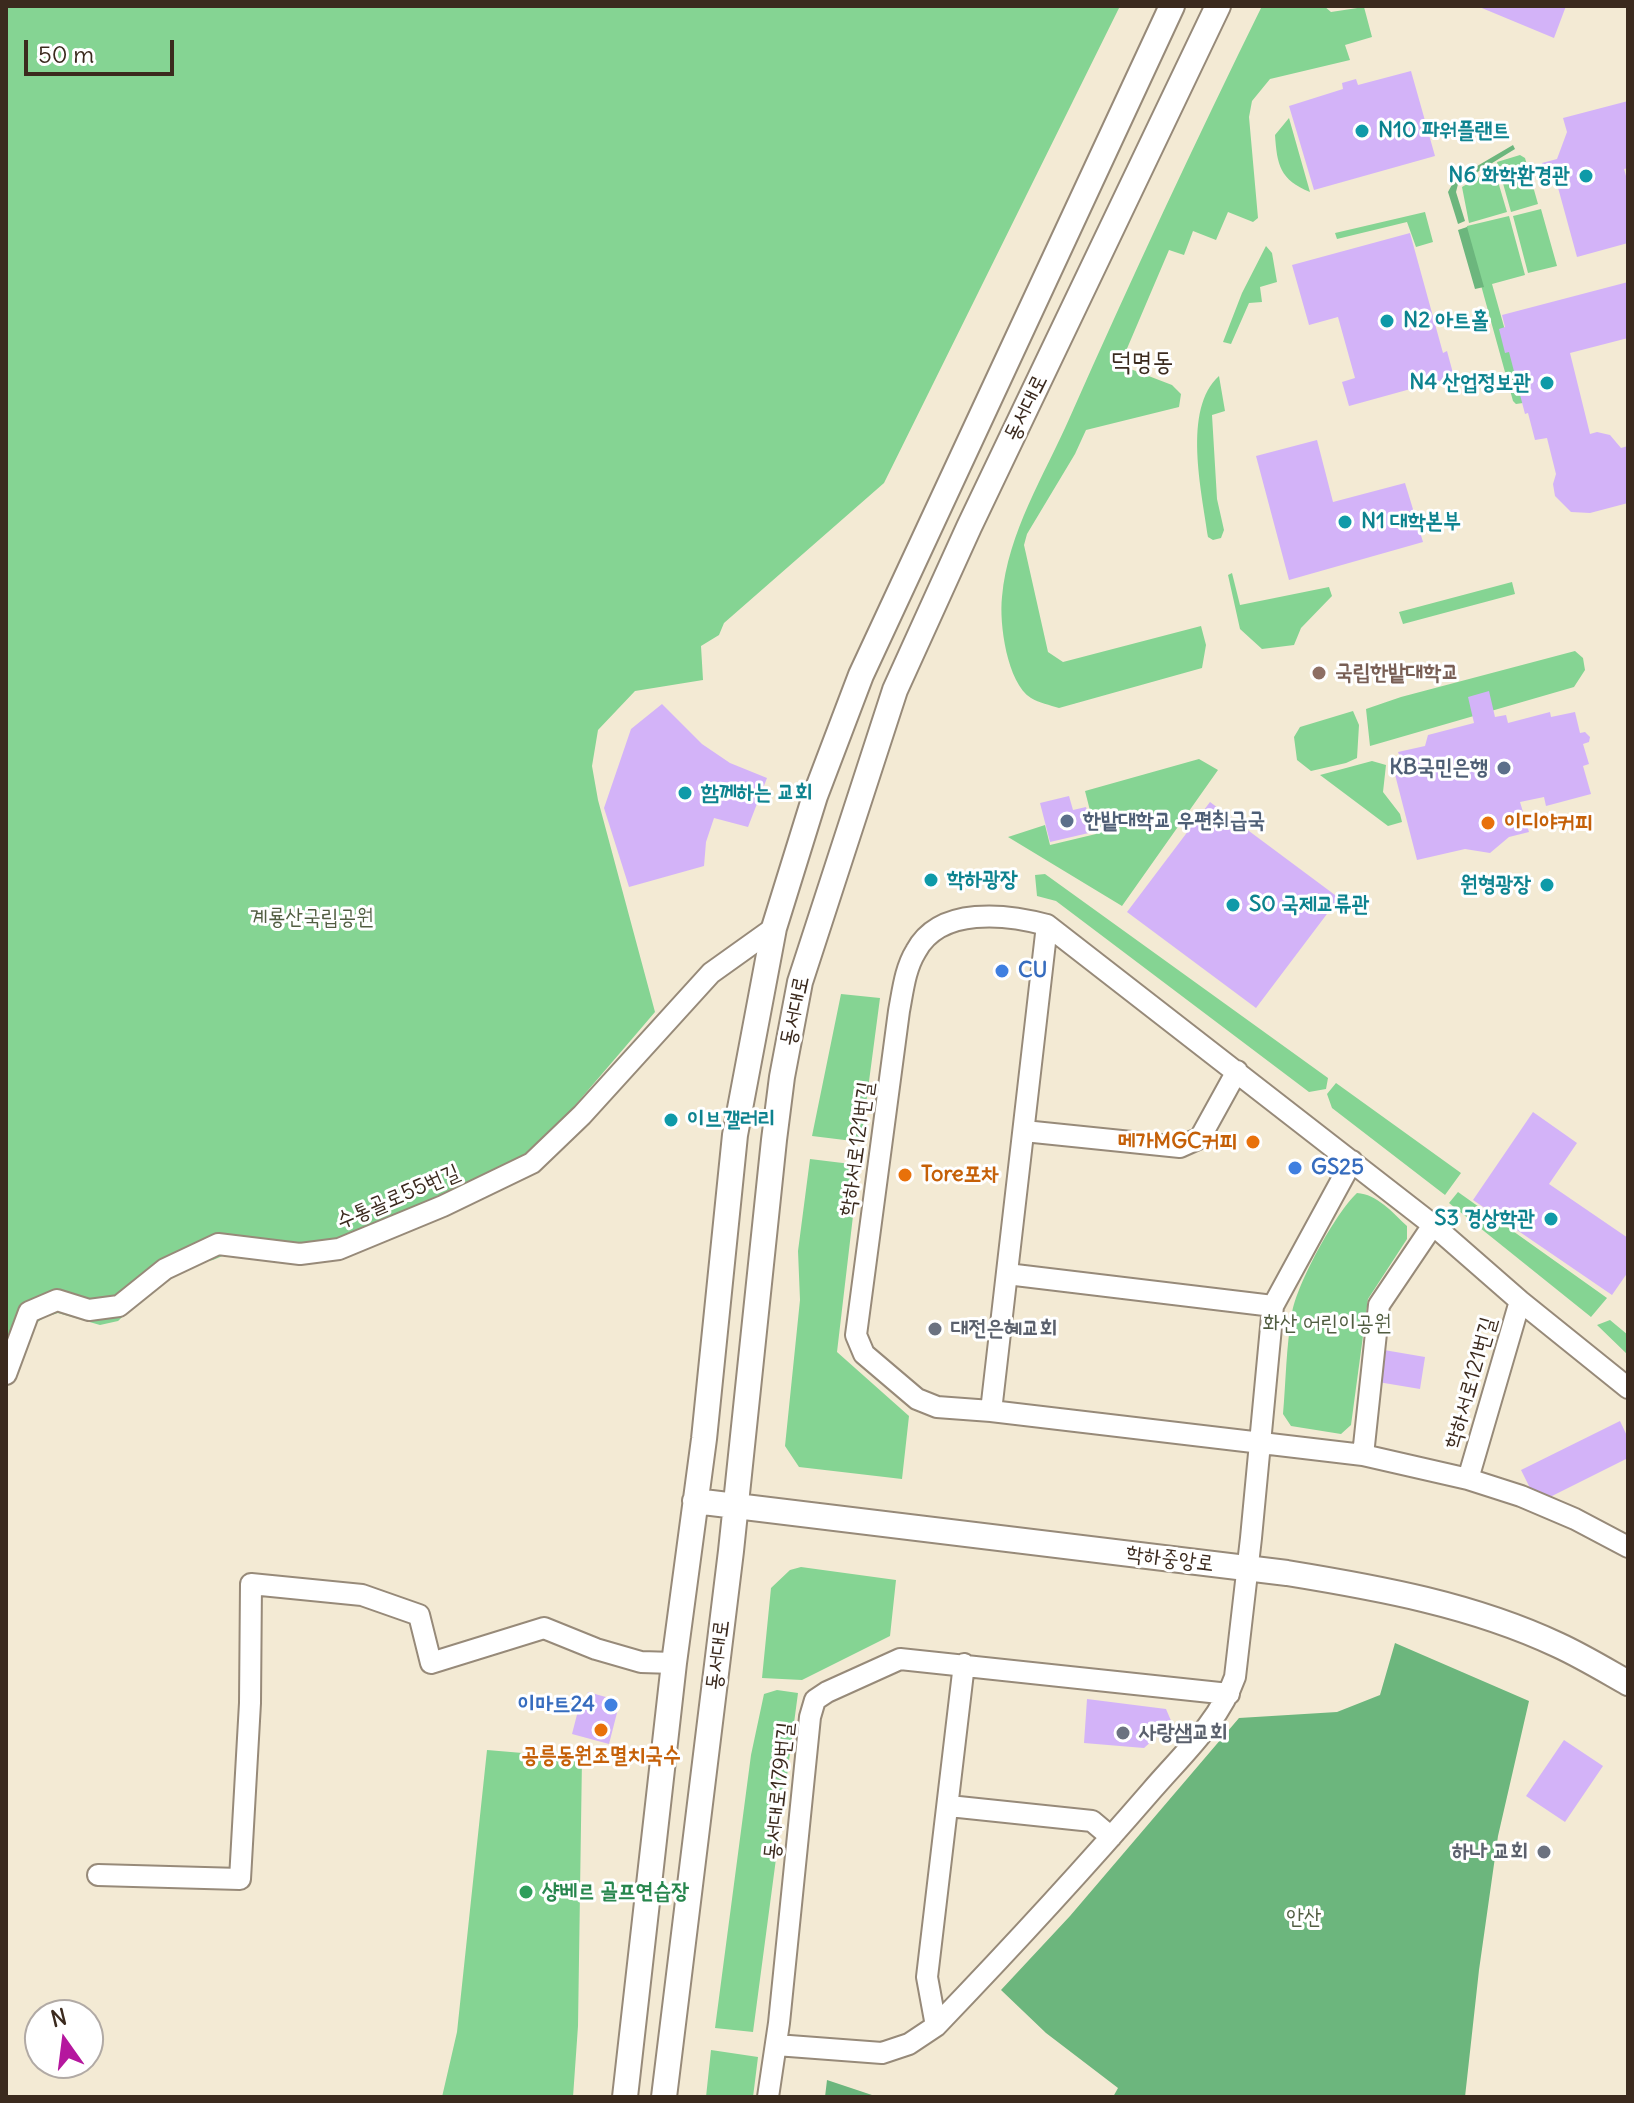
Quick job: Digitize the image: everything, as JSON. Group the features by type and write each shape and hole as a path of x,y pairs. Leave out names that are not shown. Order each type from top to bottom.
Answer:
{"street":[{"name":"동서대로","path":"625,2097 735,1135 774,928 815,796 861,675 1172,6"},
{"name":"동서대로","path":"664,2097 736,1506 782,1077 800,982 900,676 1218,6"},
{"name":"학하서로121번길","path":"1628,1388 1520,1301 1433,1225 1047,925 1016,917 969,916 941,926 917,947 907,970 899,1011 856,1335 864,1354 917,1399 937,1407 1363,1455 1468,1479 1521,1496 1628,1547"},
{"path":"991,1411 1047,925"},
{"name":"수통골로55번길","path":"6,1374 29,1312 57,1300 89,1310 119,1306 165,1269 218,1244 300,1254 339,1249 443,1206 532,1163 582,1115 711,973 774,928"},
{"path":"1024,1131 1180,1147 1200,1138 1237,1071"},
{"path":"776,2045 882,2053 909,2044 936,2026 1111,1837 1213,1720 1229,1694 1235,1677 1273,1306 1352,1161"},
{"path":"1363,1455 1379,1305 1433,1225"},
{"path":"1007,1274 1273,1306"},
{"name":"학하서로121번길","path":"1468,1479 1520,1301"},
{"name":"학하중앙로","path":"695,1501 1247,1568 1375,1587 1474,1613 1558,1645 1628,1683"},
{"path":"98,1875 240,1879 250,1703 251,1584 362,1595 419,1615 431,1663 544,1628 596,1649 641,1662 674,1663"},
{"name":"동서대로179번길","path":"768,2097 810,1717 815,1700 900,1659 1229,1694"},
{"path":"936,2026 927,1977 964,1664"},
{"path":"949,1806 1092,1821 1111,1837"}],"green space":[{"name":"계룡산국립공원","path":"6,6 1120,6 884,483 724,623 719,635 701,646 703,680 635,691 598,730 592,766 598,800 655,1012 560,1123 526,1156 491,1175 338,1243 297,1248 256,1242 213,1260 194,1264 154,1288 118,1321 100,1325 58,1313 45,1317 30,1327 6,1359"},
{"path":"1262,6 1324,6 1331,12 1364,7 1372,37 1345,45 1350,60 1270,79 1252,101 1249,117 1258,218 1253,222 1228,212 1216,240 1193,231 1184,255 1169,250 1120,365 1172,385 1181,394 1179,407 1086,430 1027,534 1024,545 1048,652 1063,662 1201,626 1206,645 1202,668 1059,708 1045,704 1031,698 1023,690 1006,652 1002,597 1019,527"},
{"path":"1289,118 1310,192 1286,177 1279,163 1275,135"},
{"path":"1513,145 1515,149 1458,184 1456,192 1465,221 1458,224 1448,192 1455,179"},
{"path":"1520,155 1525,158 1538,204 1511,212 1497,162"},
{"path":"1494,168 1507,212 1469,223 1462,187"},
{"path":"1541,209 1557,266 1528,273 1513,216"},
{"path":"1425,212 1433,242 1416,247 1407,222 1337,239 1335,233"},
{"path":"1509,216 1525,275 1492,284 1524,398 1523,403 1516,404 1466,231 1467,226"},
{"path":"1467,227 1484,287 1475,289 1458,230"},
{"path":"1266,246 1272,253 1277,282 1260,287 1262,302 1249,303 1231,344 1223,342 1242,293"},
{"path":"1219,376 1225,411 1212,415 1217,499 1224,530 1221,538 1213,540 1208,537 1197,452 1201,409 1208,391"},
{"path":"1232,573 1240,605 1329,587 1332,596 1301,628 1294,645 1262,649 1240,629 1228,575"},
{"path":"1512,582 1515,594 1403,624 1399,612"},
{"path":"1575,651 1583,658 1585,670 1574,687 1370,746 1366,709"},
{"path":"1353,711 1359,725 1357,758 1311,771 1297,760 1294,737 1300,727"},
{"path":"1199,759 1218,770 1122,906 1008,837 1045,825 1050,845 1096,834 1085,791"},
{"path":"1372,761 1386,765 1383,792 1400,814 1402,822 1388,826 1320,775"},
{"path":"1045,874 1328,1078 1326,1089 1309,1092 1056,901 1037,896 1035,875"},
{"path":"841,994 880,998 861,1142 812,1136"},
{"path":"1336,1083 1461,1173 1445,1195 1332,1108 1327,1094"},
{"path":"810,1159 859,1165 837,1352 909,1416 902,1479 799,1467 785,1446 800,1300 798,1251"},
{"path":"1458,1192 1607,1298 1591,1317 1449,1203"},
{"name":"화산 어린이공원","path":"1357,1193 1378,1200 1390,1210 1407,1226 1407,1239 1368,1299 1351,1425 1341,1434 1291,1426 1283,1414 1288,1339 1295,1301 1328,1232"},
{"path":"1610,1320 1628,1335 1628,1355 1597,1325"},
{"path":"801,1567 896,1580 890,1636 802,1680 762,1678 771,1588 790,1570"},
{"name":"안산","path":"1395,1643 1529,1701 1498,1836 1465,2097 1113,2097 1118,2088 1046,2033 1001,1990 1070,1916 1239,1718 1337,1712 1380,1695"},
{"path":"777,1690 798,1693 753,2032 715,2028 751,1755 764,1694"},
{"name":"샹베르 골프연습장","path":"487,1750 582,1758 578,2026 573,2097 442,2097 457,2032"},
{"path":"711,2050 758,2057 753,2097 706,2097"},
{"path":"827,2080 878,2097 825,2097"}],"building":[{"path":"1477,6 1566,6 1554,38"},
{"name":"N10 파워플랜트","path":"1411,71 1435,156 1314,190 1289,106 1343,89 1342,83 1356,79 1358,85"},
{"name":"N6 화학환경관","path":"1628,101 1628,168 1624,169 1628,183 1628,243 1577,257 1557,184 1548,186 1542,163 1557,159 1567,132 1563,118"},
{"name":"N2 아트홀","path":"1410,233 1443,353 1447,351 1454,377 1349,406 1342,382 1355,378 1338,317 1309,325 1292,265"},
{"name":"N4 산업정보관","path":"1628,282 1628,338 1570,353 1590,434 1610,435 1621,448 1628,446 1628,503 1590,513 1571,512 1555,496 1553,484 1556,474 1547,438 1535,440 1528,413 1525,414 1509,352 1505,353 1499,329 1505,327 1502,315"},
{"name":"N1 대학본부","path":"1317,440 1333,502 1405,483 1423,542 1289,580 1256,456"},
{"path":"1489,691 1495,717 1506,715 1508,723 1550,712 1551,717 1575,712 1580,733 1585,732 1590,737 1589,742 1583,744 1589,764 1583,766 1591,794 1546,806 1544,797 1520,802 1529,832 1509,837 1490,853 1465,849 1417,860 1391,759 1400,757 1398,752 1425,746 1428,735 1474,723 1468,697"},
{"name":"함께하는 교회","path":"662,704 702,744 730,763 767,778 748,827 714,818 706,842 704,866 629,887 604,808 631,729"},
{"name":"한밭대학교 우편취급국","path":"1069,796 1073,810 1086,807 1093,832 1050,842 1040,803"},
{"name":"S0 국제교류관","path":"1210,802 1339,898 1256,1008 1127,912"},
{"name":"S3 경상학관","path":"1533,1112 1577,1143 1549,1184 1628,1238 1628,1272 1612,1295 1473,1200"},
{"path":"1384,1350 1425,1357 1420,1389 1378,1382"},
{"path":"1620,1421 1628,1438 1628,1458 1544,1500 1540,1491 1533,1494 1521,1470"},
{"path":"588,1692 620,1701 609,1744 572,1734 581,1699 586,1700"},
{"name":"사랑샘교회","path":"1087,1699 1166,1709 1172,1723 1144,1748 1084,1743"},
{"name":"하나 교회","path":"1564,1740 1603,1766 1565,1822 1526,1796"}],"place":[{"name":"N10 파워플랜트","path":"1362,131"},
{"name":"N6 화학환경관","path":"1586,176"},
{"name":"N2 아트홀","path":"1387,321"},
{"name":"N4 산업정보관","path":"1547,383"},
{"name":"N1 대학본부","path":"1345,522"},
{"name":"국립한밭대학교","path":"1319,673"},
{"name":"KB국민은행","path":"1504,768"},
{"name":"함께하는 교회","path":"685,793"},
{"name":"한밭대학교 우편취급국","path":"1067,821"},
{"name":"이디야커피","path":"1488,823"},
{"name":"학하광장","path":"931,880"},
{"name":"원형광장","path":"1547,885"},
{"name":"S0 국제교류관","path":"1233,905"},
{"name":"CU","path":"1002,971"},
{"name":"이브갤러리","path":"671,1120"},
{"name":"메가MGC커피","path":"1253,1142"},
{"name":"GS25","path":"1295,1168"},
{"name":"Tore포차","path":"905,1175"},
{"name":"S3 경상학관","path":"1551,1219"},
{"name":"대전은혜교회","path":"935,1329"},
{"name":"이마트24","path":"611,1705"},
{"name":"공릉동원조멸치국수","path":"601,1730"},
{"name":"사랑샘교회","path":"1123,1733"},
{"name":"하나 교회","path":"1544,1852"},
{"name":"샹베르 골프연습장","path":"526,1892"}],"district":[{"name":"덕명동","path":"1142,363"}]}
